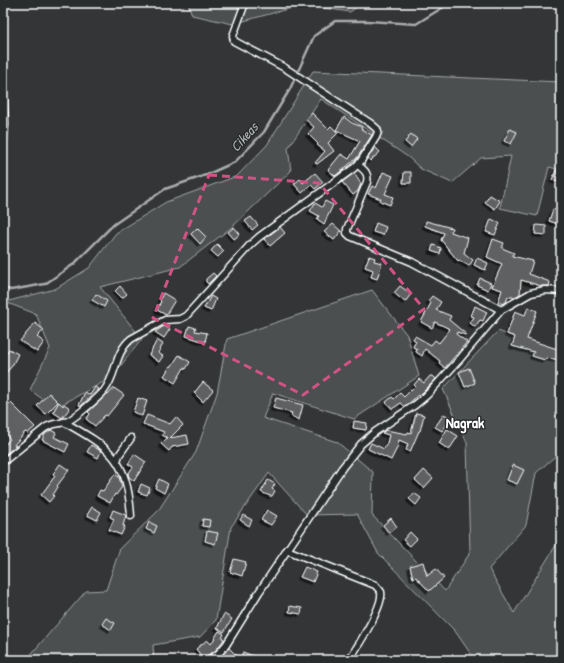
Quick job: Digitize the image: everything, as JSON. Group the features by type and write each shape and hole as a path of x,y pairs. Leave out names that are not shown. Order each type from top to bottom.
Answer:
{"street":[{"path":"3,462 44,428 69,420 82,411 104,390 108,384 119,355 126,343 165,320 180,319 186,316 259,237 289,214 349,174 358,165 376,137 378,132 375,127 285,68 238,44 233,38 245,3"},
{"path":"3,81 5,124 3,146"},
{"path":"358,165 366,172 368,182 347,229 347,233 350,236 412,262 501,310"},
{"path":"209,660 218,654 226,645 342,468 361,444 375,432 427,395 444,378 501,310 531,292 545,290 561,291"},
{"path":"64,422 108,450 117,461 126,480 130,498 131,516"},
{"path":"117,461 119,455 131,438"},
{"path":"288,550 375,585 380,591 381,601 376,613 349,660"}],"highlighted area":[{"path":"209,175 319,183 424,309 303,395 153,318"}],"shaded area":[{"path":"188,3 238,3 243,13 253,3 362,3 350,12 302,5 233,24 192,15"},
{"path":"313,71 561,82 561,170 549,167 537,216 500,208 511,156 481,158 452,183 421,169 408,157 321,99 288,148 291,171 232,227 180,267 100,287 142,339 111,378 55,408 30,390 50,348 36,314 5,302 55,289 89,268 116,233 166,202 237,176 267,145"},
{"path":"372,290 407,335 419,376 354,419 273,393 263,418 337,442 373,472 372,515 445,591 470,553 467,443 443,389 498,331 561,355 561,451 536,473 526,525 489,569 514,613 561,537 561,660 475,660 455,631 378,553 357,514 307,515 269,473 231,527 216,620 200,637 153,645 154,660 26,660 86,591 106,590 120,548 158,511 196,452 217,393 227,339"}],"building":[{"path":"312,113 328,129 331,126 338,133 328,143 334,151 317,164 315,163 325,151 317,145 318,144 308,134 314,127 306,120"},
{"path":"344,117 352,123 362,127 361,129 372,135 357,158 335,176 328,170 341,154 349,159 360,141 336,130"},
{"path":"510,129 517,132 511,144 504,141"},
{"path":"411,134 417,139 411,147 405,142"},
{"path":"375,147 380,152 370,161 368,158"},
{"path":"556,170 561,172 561,183 552,180"},
{"path":"383,172 393,176 385,194 393,197 390,205 380,201 381,199 368,194 372,186 376,188"},
{"path":"404,172 411,172 411,183 403,183"},
{"path":"315,173 323,182 315,189 311,185 302,193 294,184 300,179 303,183"},
{"path":"354,173 361,184 358,191 353,195 342,182"},
{"path":"490,195 500,201 495,209 485,202"},
{"path":"325,201 333,205 324,224 317,219 319,216 310,211 315,203 322,207"},
{"path":"553,209 561,212 561,225 549,221"},
{"path":"251,217 258,225 252,230 245,221"},
{"path":"491,219 500,223 495,235 486,232"},
{"path":"426,221 452,228 451,232 468,238 464,253 473,260 469,266 459,260 458,261 441,240 444,233 425,226"},
{"path":"376,223 386,227 383,235 373,232"},
{"path":"333,224 341,231 334,240 324,232"},
{"path":"536,225 546,226 546,235 535,234"},
{"path":"234,227 240,234 234,239 228,232"},
{"path":"280,227 285,233 270,246 264,239"},
{"path":"197,228 206,237 200,244 191,234"},
{"path":"493,239 504,243 502,248 514,253 512,256 533,261 529,274 550,282 549,286 541,286 521,280 520,294 515,297 508,297 506,302 503,304 498,302 502,290 492,287 502,264 487,257"},
{"path":"217,244 224,251 218,257 211,251"},
{"path":"433,245 441,248 440,254 431,251"},
{"path":"369,256 375,258 374,261 382,263 377,279 371,277 373,270 365,267"},
{"path":"477,258 488,263 485,270 474,265"},
{"path":"213,273 216,276 208,284 206,279"},
{"path":"480,278 491,283 488,290 477,285"},
{"path":"120,286 127,294 122,298 115,291"},
{"path":"400,286 411,294 405,302 394,293"},
{"path":"163,293 175,300 166,315 157,310"},
{"path":"96,294 107,301 104,307 92,300"},
{"path":"211,296 216,299 211,311 204,308"},
{"path":"432,296 441,302 436,310 451,316 449,320 466,334 457,332 456,334 467,342 445,368 439,363 440,361 425,349 422,356 416,352 417,349 413,347 416,341 413,339 415,336 431,345 435,340 439,343 450,329 435,322 432,328 421,322 431,303 428,301"},
{"path":"475,306 487,312 483,321 480,320 475,327 470,323 474,317 471,316"},
{"path":"528,307 537,311 527,339 561,349 561,360 546,358 545,360 532,356 534,352 512,346 515,337 507,334 515,311 525,315"},
{"path":"35,323 44,330 37,337 44,342 37,352 20,341"},
{"path":"164,326 170,329 164,338 155,332"},
{"path":"189,326 196,328 195,331 207,333 205,342 186,336"},
{"path":"157,340 163,344 158,353 163,356 159,362 149,355"},
{"path":"9,349 18,354 12,366 3,376 3,359"},
{"path":"179,355 190,362 186,369 184,368 175,383 164,376"},
{"path":"469,368 475,383 465,387 459,372"},
{"path":"430,376 433,376 436,379 419,396 418,395 405,407 401,403 392,409 386,402 392,397 394,399 400,393 404,397 415,386 414,385 419,379 424,383"},
{"path":"203,382 213,390 203,402 194,393"},
{"path":"95,387 99,389 81,406 79,405 85,392 90,395"},
{"path":"114,388 124,395 107,416 105,415 95,426 86,419 90,414 88,412"},
{"path":"49,393 58,402 46,414 37,406"},
{"path":"138,398 147,401 142,416 133,412"},
{"path":"276,398 303,405 299,420 291,416 292,413 273,408"},
{"path":"3,399 9,404 11,403 35,427 28,433 25,432 14,445 16,446 3,456 3,447 10,439 3,432"},
{"path":"59,402 63,406 64,404 70,408 62,418 53,412"},
{"path":"416,413 424,415 420,431 410,452 406,450 408,444 399,440 391,460 368,449 371,443 384,449 389,435 382,433 386,430 407,434 408,432 411,433"},
{"path":"444,414 451,418 442,431 435,427"},
{"path":"147,415 170,424 176,417 183,425 170,438 187,435 189,444 172,447 169,451 161,444 168,438 162,435 164,432 143,424"},
{"path":"354,421 367,423 366,430 353,428"},
{"path":"447,429 458,436 449,450 439,443"},
{"path":"51,430 56,433 54,437 69,444 65,452 42,440 45,434"},
{"path":"91,445 101,451 98,458 87,452"},
{"path":"134,454 146,462 134,481 128,474 133,467 128,464"},
{"path":"60,464 69,470 57,486 58,487 53,495 54,496 49,502 41,495 55,476 53,474"},
{"path":"513,465 524,470 517,484 507,480"},
{"path":"424,470 433,478 424,488 415,480"},
{"path":"115,474 119,477 122,487 116,495 115,494 110,503 97,496 100,490 103,491"},
{"path":"159,479 168,484 164,493 155,488"},
{"path":"268,480 275,484 272,489 275,491 272,496 261,492"},
{"path":"141,484 150,488 147,495 138,492"},
{"path":"414,493 421,498 416,505 409,499"},
{"path":"92,507 101,512 97,520 87,515"},
{"path":"113,510 126,515 123,526 125,526 121,535 109,530 114,519 110,517"},
{"path":"267,510 277,516 271,525 261,520"},
{"path":"243,515 252,520 249,526 240,520"},
{"path":"391,518 397,527 389,533 383,525"},
{"path":"203,519 210,520 209,527 202,526"},
{"path":"149,522 157,526 154,533 146,529"},
{"path":"207,531 218,533 215,544 205,541"},
{"path":"410,532 417,539 410,546 403,540"},
{"path":"234,559 246,562 242,576 230,572"},
{"path":"423,562 427,576 436,569 444,578 429,591 416,577 413,578 410,566"},
{"path":"305,567 317,572 313,582 300,577"},
{"path":"290,606 302,608 301,614 289,612"},
{"path":"224,614 232,619 224,632 217,628"},
{"path":"106,618 115,623 111,630 102,624"},
{"path":"219,631 224,634 222,638 224,639 223,641 215,651 206,656 204,660 196,649 207,640 211,644"},
{"path":"229,648 240,659 243,652 263,660 217,660"}],"waterway":[{"name":"Cikeas","path":"3,288 11,290 45,284 74,264 113,225 165,189 206,175 235,162 264,132 290,89 314,36 335,21 368,21 416,24 450,3"}],"district":[{"name":"Nagrak","path":"465,423"}]}
